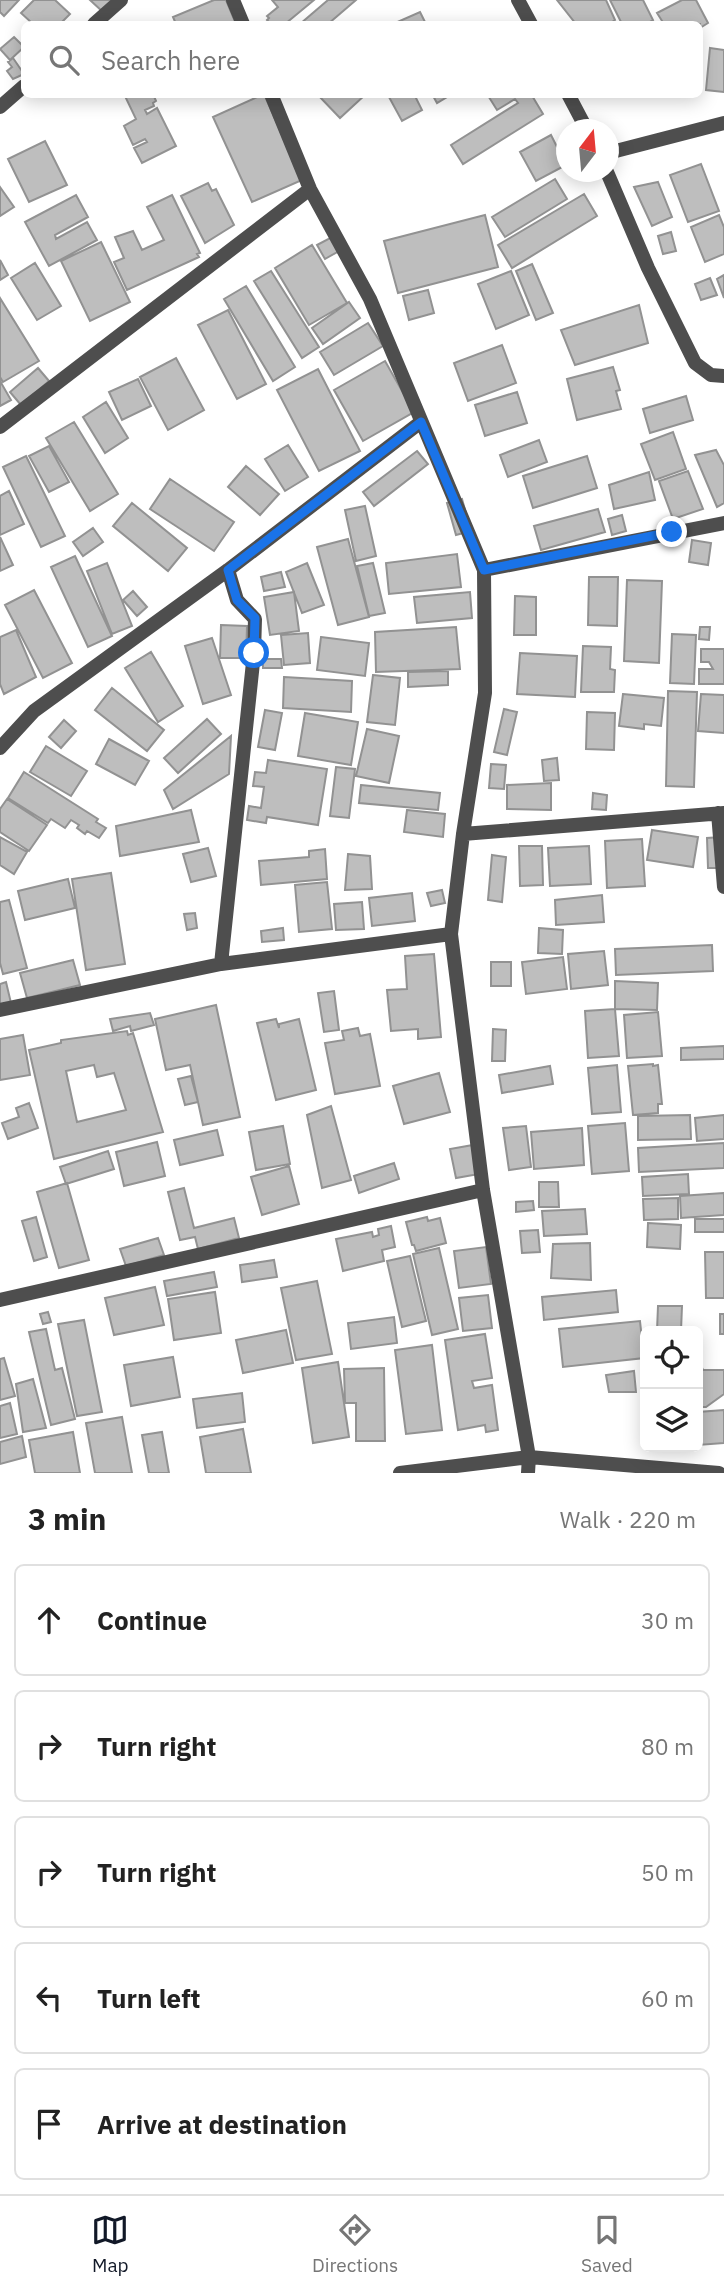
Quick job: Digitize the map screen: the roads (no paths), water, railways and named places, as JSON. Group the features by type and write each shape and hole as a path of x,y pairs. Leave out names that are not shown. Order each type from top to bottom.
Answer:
{"street":[{"path":"97,21 121,0"},
{"path":"233,0 242,21"},
{"path":"518,0 529,21"},
{"path":"0,107 21,89"},
{"path":"273,98 310,189 370,299 484,570 485,693 451,934 483,1190 529,1457 528,1473"},
{"path":"570,98 581,119"},
{"path":"619,150 724,123"},
{"path":"611,182 648,268 695,363 711,374 724,376"},
{"path":"0,427 310,189"},
{"path":"0,748 34,710 228,570 421,422"},
{"path":"484,570 724,523"},
{"path":"221,964 254,653 255,618 237,600 228,570"},
{"path":"463,834 721,813 724,887"},
{"path":"0,1010 221,964 451,934"},
{"path":"0,1300 483,1190"},
{"path":"400,1473 529,1457 719,1473"}]}
